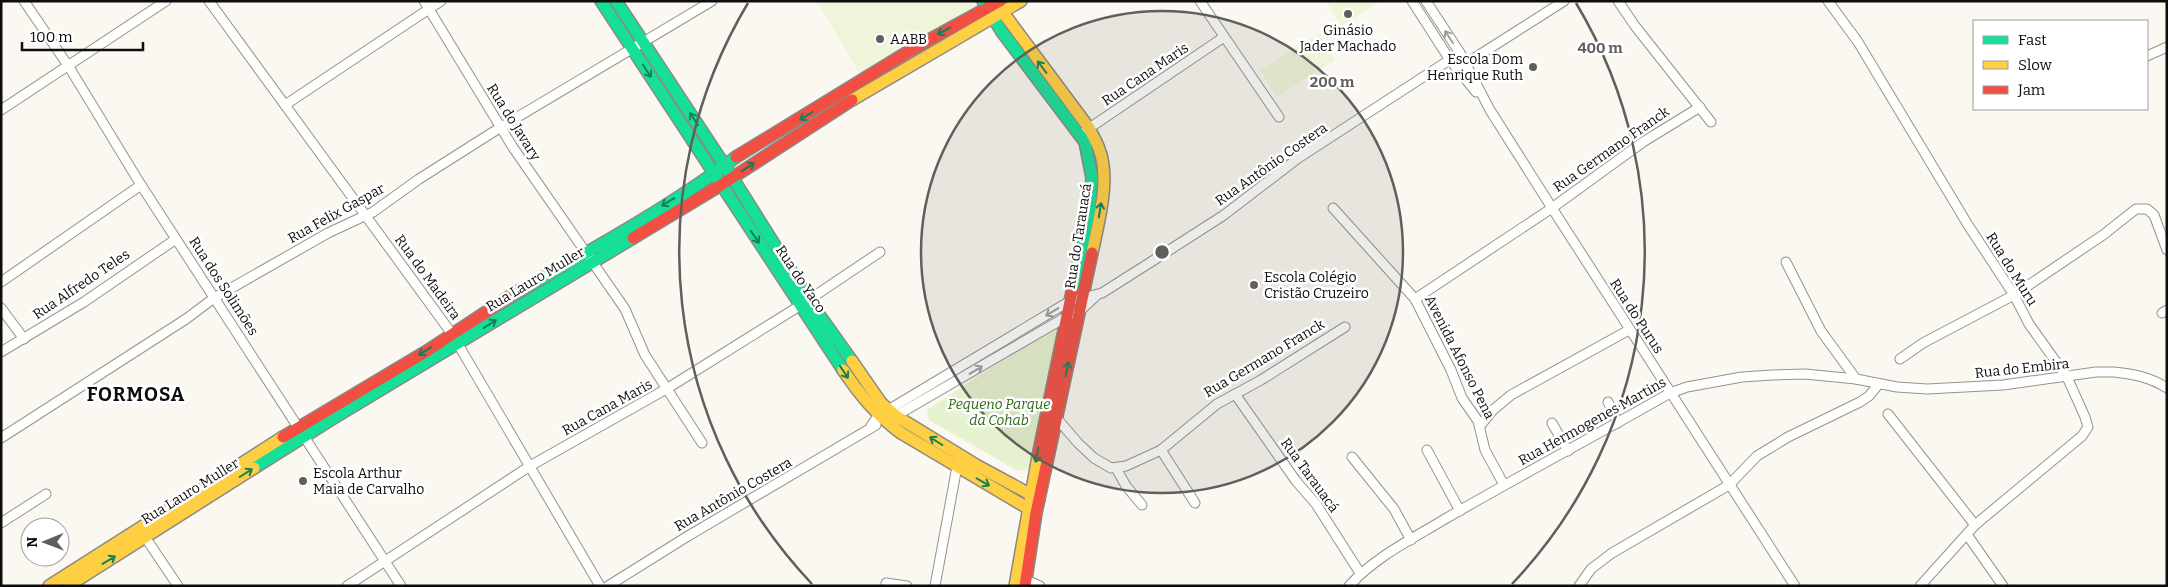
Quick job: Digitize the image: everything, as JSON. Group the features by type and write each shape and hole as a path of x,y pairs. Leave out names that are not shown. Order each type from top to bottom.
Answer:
{"street":[{"name":"Rua dos Solimões","path":"24,1 401,586"},
{"path":"1,110 166,1"},
{"name":"Rua do Madeira","path":"209,1 454,339 600,586"},
{"path":"285,105 427,5 441,1"},
{"name":"Rua do Yaco","path":"601,1 720,185 805,302"},
{"name":"Rua do Yaco","path":"616,1 725,166 861,397 884,418 956,467 1032,510"},
{"name":"Rua Felix Gaspar","path":"1,438 186,319 214,298 365,214 373,212 419,179 500,127 712,1"},
{"name":"Rua Lauro Muller","path":"68,586 143,533 302,432 589,257 714,174 745,151 839,96 911,50 994,7 1020,1"},
{"path":"1200,1 1279,117"},
{"name":"Rua do Purus","path":"1412,1 1450,60 1490,110"},
{"name":"Rua do Purus","path":"1426,1 1460,53 1490,110 1629,330 1795,586"},
{"path":"1457,69 1564,1"},
{"path":"1618,1 1634,26 1711,122"},
{"name":"Rua do Muru","path":"1828,1 1858,42 1968,225 2014,295 2029,324 2067,377 2088,427 2082,436 1975,525"},
{"name":"Rua do Javary","path":"427,5 500,127 625,309 645,355 702,443"},
{"name":"Rua Lauro Muller","path":"589,257 720,185 822,119 942,46 994,7"},
{"name":"Rua do Tarauacá","path":"994,7 1027,55 1100,150 1103,183 1100,213 1057,417"},
{"name":"Rua Cana Maris","path":"1085,132 1224,37"},
{"path":"2148,56 2167,47"},
{"name":"Rua Antônio Costera","path":"884,418 956,382 1066,317 1080,311 1097,295 1224,215 1297,159 1460,53"},
{"name":"Rua Germano Franck","path":"1415,298 1552,208 1621,157 1700,107"},
{"name":"Rua do Tarauacá","path":"1047,407 1089,214 1092,178 1085,132"},
{"path":"1,282 141,185"},
{"name":"Avenida Afonso Pena","path":"1333,208 1415,298 1451,370 1462,398 1480,426 1485,450 1504,485"},
{"path":"1900,359 1923,342 2014,295 2103,235 2136,210 2143,208 2151,211 2159,225 2167,250"},
{"name":"Rua Alfredo Teles","path":"1,352 84,302 176,239"},
{"name":"Rua Cana Maris","path":"346,586 530,466 668,388 805,302 880,252"},
{"path":"1786,262 1821,331 1856,380"},
{"name":"Rua Antônio Costera","path":"608,586 688,536 814,463 950,373 1026,327 1070,301 1097,295"},
{"path":"1,308 24,338"},
{"path":"1026,327 1032,337"},
{"name":"Rua Germano Franck","path":"1116,468 1126,466 1161,450 1202,414 1345,327"},
{"path":"1480,426 1493,410 1511,396 1629,330"},
{"name":"Rua do Embira","path":"1878,385 1927,389 1950,388 2067,377 2096,372 2114,372 2139,375 2152,379 2167,388"},
{"path":"950,373 956,382"},
{"name":"Rua Hermogenes Martins","path":"1349,586 1360,573 1411,540 1504,485 1670,393 1687,387 1742,377 1772,375 1805,374 1856,380 1878,385"},
{"path":"1579,586 1591,569 1612,553 1729,484 1757,456 1804,428 1860,402 1869,396 1878,385"},
{"name":"Rua Tarauacá","path":"1235,394 1296,481 1316,504 1360,573"},
{"path":"1608,402 1618,423"},
{"path":"1047,407 1078,443 1094,458 1111,468 1116,468 1126,486 1142,505"},
{"path":"1035,497 1047,407"},
{"path":"1888,414 1975,525 1968,536 1920,586"},
{"path":"1040,586 1021,582 1032,510 1057,417"},
{"name":"Rua do Yaco","path":"884,418 960,455 1035,497"},
{"path":"1552,423 1568,451"},
{"path":"1161,450 1195,503"},
{"path":"1427,450 1460,511"},
{"path":"935,586 956,467 960,455"},
{"path":"1352,457 1394,509 1411,540"},
{"path":"1,523 46,494"},
{"path":"143,533 178,586"},
{"name":"Rua Lauro Muller","path":"49,586 143,533"},
{"path":"1968,536 2003,586"},
{"path":"886,583 907,586"}],"green space":[{"name":"AABB","path":"817,1 981,1 981,2 861,76"},
{"name":"Ginásio Jader Machado","path":"1326,1 1381,1 1342,26"},
{"path":"1319,33 1335,60 1277,97 1260,70"},
{"name":"Pequeno Parque da Cohab","path":"1052,328 1060,328 1030,468 1018,471 929,420 927,410"}],"traffic: fast":[{"path":"601,1 843,370"},
{"path":"616,1 725,166 815,309 852,361"},
{"path":"983,1 1002,32 1085,142 1092,178 1089,214 1073,287"},
{"path":"507,298 653,213 736,157"},
{"path":"254,468 335,417 633,238"}],"traffic: slow":[{"path":"852,100 1021,1"},
{"path":"999,7 1089,128 1098,146 1104,173 1104,187 1092,253"},
{"path":"852,361 881,403 896,416 976,465 1039,499"},
{"path":"843,370 869,404 901,433 1036,513"},
{"path":"49,586 283,437"},
{"path":"1015,586 1038,456"},
{"path":"68,586 254,468"}],"traffic: jam":[{"path":"736,157 911,50 1000,1"},
{"path":"633,238 721,185 852,100"},
{"path":"1025,586 1036,513 1092,253"},
{"path":"1038,456 1073,287"},
{"path":"283,437 427,351 507,298"}],"place":[{"name":"Ginásio Jader Machado","path":"1348,14"},
{"name":"AABB","path":"880,39"},
{"name":"Escola Dom Henrique Ruth","path":"1533,67"},
{"name":"Escola Colégio Cristão Cruzeiro","path":"1254,285"},
{"name":"Escola Arthur Maia de Carvalho","path":"303,481"}],"district":[{"name":"FORMOSA","path":"136,394"}]}
